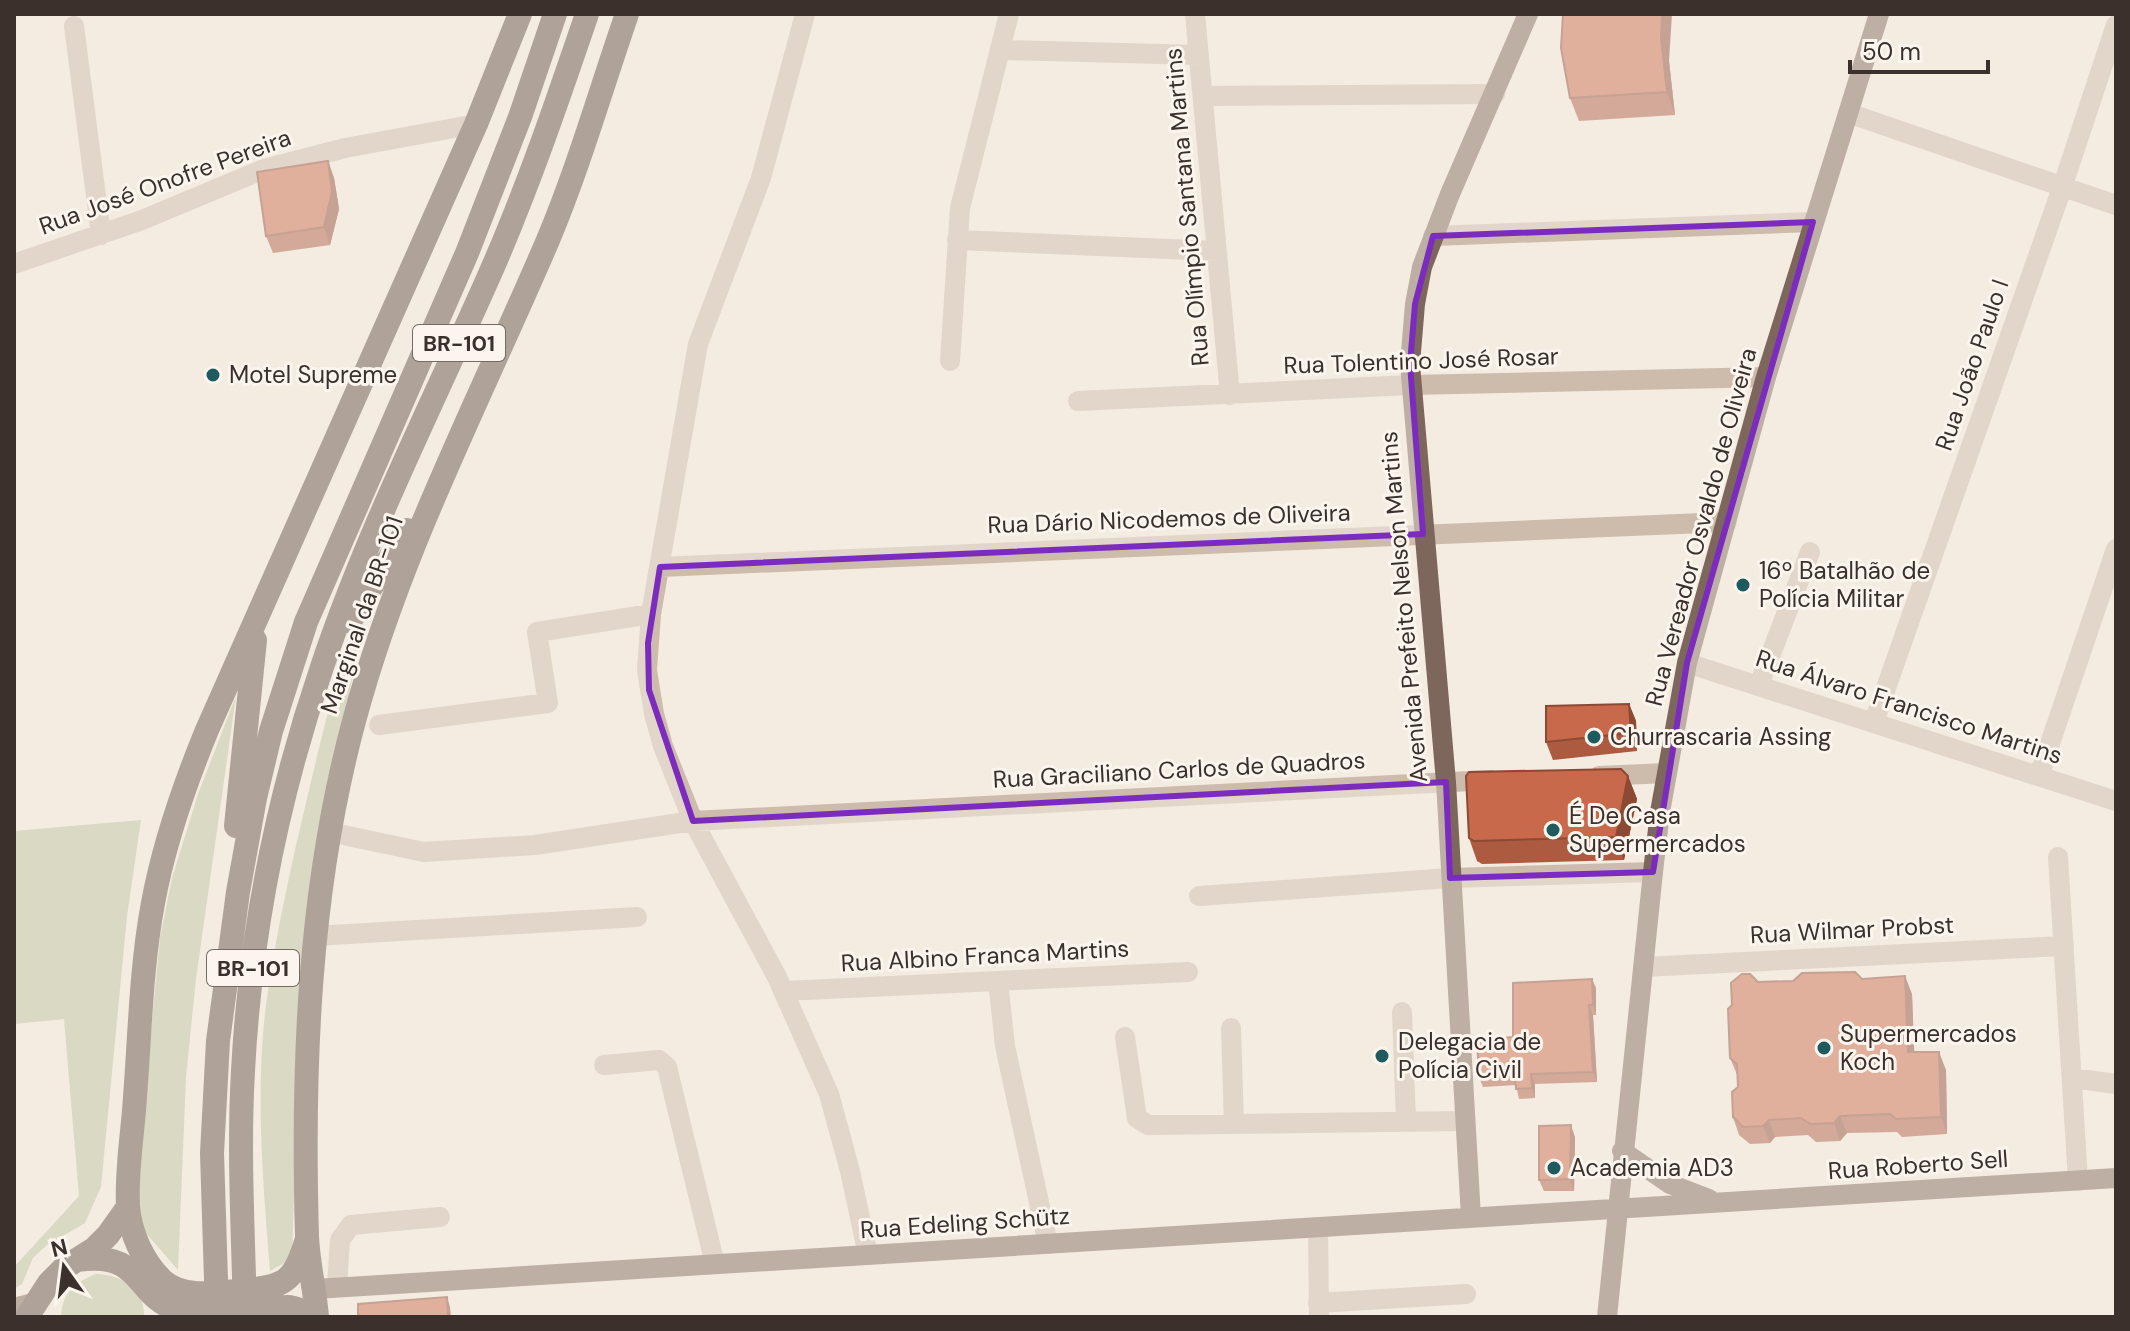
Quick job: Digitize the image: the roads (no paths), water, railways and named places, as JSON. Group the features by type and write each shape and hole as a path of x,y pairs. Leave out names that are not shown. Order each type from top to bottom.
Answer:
{"highway":[{"path":"307,1239 292,1276 270,1288 196,1293 177,1291 165,1283 141,1253 128,1207 146,951 153,902 186,782 259,610 476,124 520,14"},
{"name":"BR-101","path":"202,1315 216,1280 212,1153 218,1041 238,892 271,731 301,635 329,563 467,253 520,117 555,14"},
{"name":"BR-101","path":"249,1317 244,1277 241,1135 248,1007 273,851 291,772 322,667 387,502 511,225 587,14"},
{"name":"Marginal da BR-101","path":"317,1317 326,1288 307,1239 305,1068 315,936 329,832 353,723 405,564 559,214 627,14"},
{"path":"322,667 448,462"},
{"path":"218,1041 244,724 259,610"},
{"path":"30,1311 49,1283 108,1235 128,1207"},
{"path":"78,1260 100,1257 115,1260 169,1307 202,1315 289,1307 307,1317"}],"main road":[{"name":"Avenida Prefeito Nelson Martins","path":"1471,1217 1446,782 1410,385 1415,304 1422,267 1528,14"},
{"name":"Rua Vereador Osvaldo de Oliveira","path":"1607,1317 1653,872 1687,663 1766,377 1879,14"},
{"name":"Rua Roberto Sell","path":"1622,1151 1670,1184 1723,1203"},
{"name":"Rua Roberto Sell","path":"1619,1209 2116,1178"},
{"name":"Rua Edeling Schütz","path":"326,1288 1619,1209"}],"street":[{"path":"805,14 761,178 698,344 651,614 647,670 663,746 693,821 784,991 829,1094 868,1255"},
{"path":"950,361 957,240 965,183 1009,14"},
{"name":"Rua Olímpio Santana Martins","path":"1195,14 1230,395"},
{"name":"Rua João Paulo I","path":"1874,722 2062,188 2116,25"},
{"path":"74,26 101,235"},
{"path":"1002,50 1199,55"},
{"path":"1203,96 1495,94"},
{"path":"1848,113 2116,205"},
{"name":"Rua José Onofre Pereira","path":"14,264 101,235 264,169 345,148 476,124"},
{"path":"1433,236 1813,222"},
{"path":"957,240 1216,251"},
{"name":"Rua Tolentino José Rosar","path":"1078,401 1410,385 1766,377"},
{"name":"Rua Dário Nicodemos de Oliveira","path":"660,567 1727,522"},
{"path":"2039,776 2116,549"},
{"path":"1759,685 1810,552"},
{"path":"379,725 548,703 537,632 651,614"},
{"name":"Rua Álvaro Francisco Martins","path":"1687,663 2116,801"},
{"path":"1578,776 1667,773"},
{"name":"Rua Graciliano Carlos de Quadros","path":"329,832 424,852 535,845 693,821 1518,779"},
{"path":"2058,857 2078,1181"},
{"path":"1199,896 1450,878 1653,872"},
{"path":"315,936 637,917"},
{"name":"Rua Wilmar Probst","path":"1643,967 2064,946"},
{"name":"Rua Albino Franca Martins","path":"784,991 1188,972"},
{"path":"998,981 1005,1046 1048,1244"},
{"path":"1402,1012 1406,1122"},
{"path":"1231,1028 1234,1124"},
{"path":"1125,1037 1137,1118 1148,1125 1465,1121"},
{"path":"604,1065 659,1060 667,1067 715,1264"},
{"path":"2072,1078 2116,1084"},
{"path":"326,1288 340,1240 351,1225 440,1217"},
{"path":"1318,1227 1318,1310 1466,1294"}],"place":[{"name":"Motel Supreme","path":"213,375"},
{"name":"16º Batalhão de Polícia Militar","path":"1743,585"},
{"name":"Churrascaria Assing","path":"1594,737"},
{"name":"É De Casa Supermercados","path":"1553,830"},
{"name":"Supermercados Koch","path":"1824,1048"},
{"name":"Delegacia de Polícia Civil","path":"1382,1056"},
{"name":"Academia AD3","path":"1554,1168"}]}
